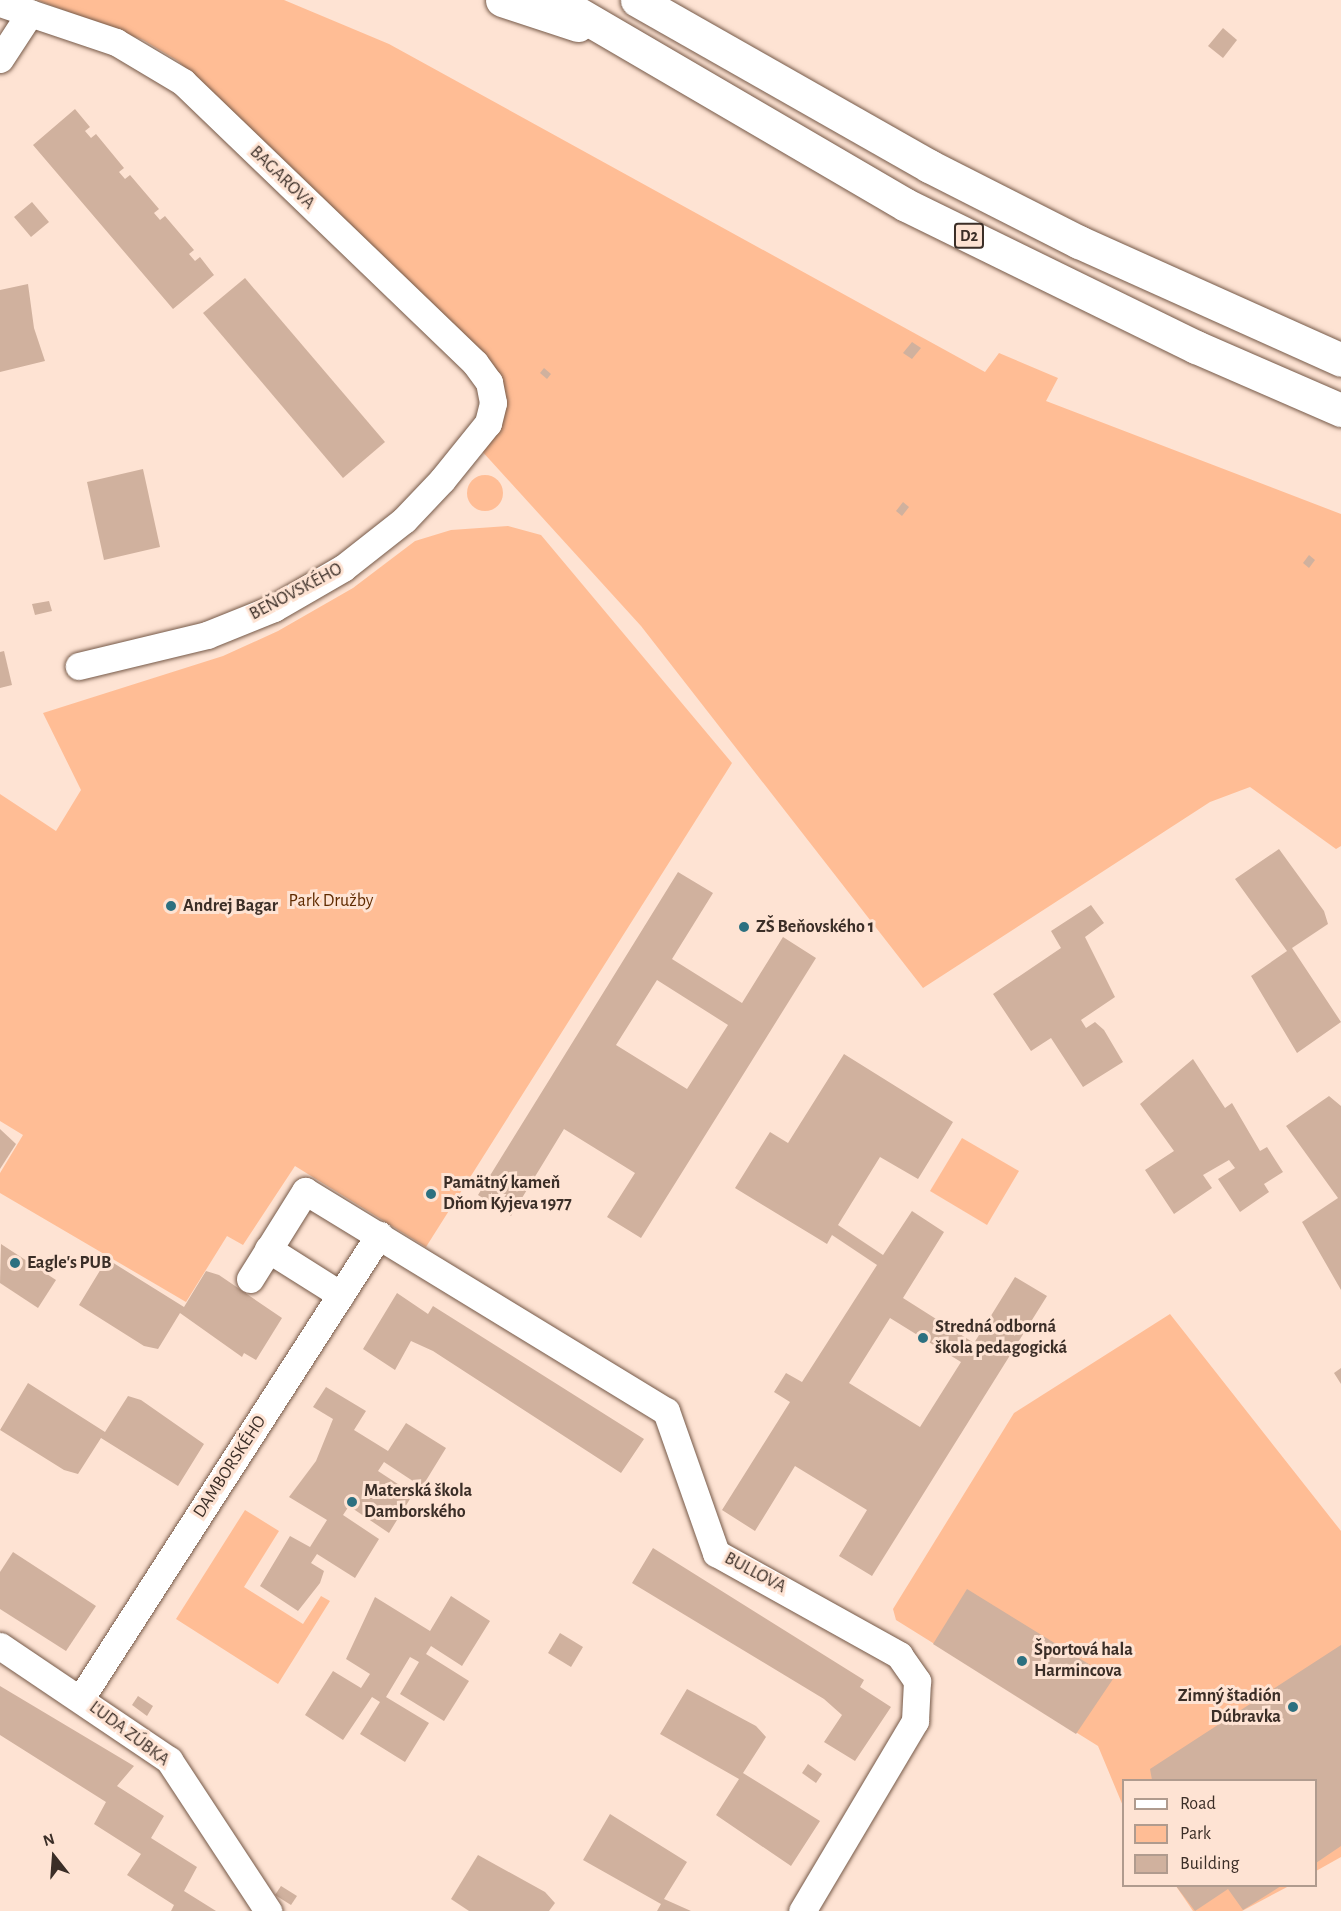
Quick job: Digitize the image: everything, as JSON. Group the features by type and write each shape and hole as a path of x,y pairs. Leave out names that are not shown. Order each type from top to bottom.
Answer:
{"highway":[{"path":"502,0 611,36"},
{"name":"D2","path":"555,0 611,36 906,205 1196,347 1341,410"},
{"name":"D2","path":"637,0 929,166 1079,242 1341,360"}],"street":[{"name":"BAGAROVA","path":"0,3 116,42 183,82 475,363 489,382 493,403 488,423 470,446"},
{"path":"0,59 30,13"},
{"name":"BEŇOVSKÉHO","path":"79,666 207,635 274,608 343,568 404,520 470,446"},
{"name":"BULLOVA","path":"268,1249 305,1191 666,1411 716,1552 869,1635 899,1655 917,1681 915,1721 802,1911"},
{"name":"DAMBORSKÉHO","path":"81,1698 379,1235"},
{"path":"250,1279 268,1249 340,1295"},
{"name":"ĽUDA ZÚBKA","path":"0,1646 81,1698 169,1760 268,1911"}],"green space":[{"path":"37,0 284,0 389,44 985,372 999,353 1058,378 1046,401 1341,514 1341,846 1336,849 1250,787 1210,802 923,988 641,626 480,449 499,374 490,360 178,61 143,40"},
{"path":"485,475 498,480 503,493 498,506 485,511 472,506 467,493 472,480"},
{"name":"Park Družby","path":"508,526 541,535 732,763 426,1247 295,1166 243,1245 227,1236 186,1302 0,1193 0,1173 23,1135 0,1121 0,794 56,831 81,790 43,713 223,656 278,631 353,588 415,541 451,530"},
{"path":"962,1138 1019,1171 987,1225 930,1191"},
{"path":"1170,1314 1341,1531 1341,1857 1317,1870 1317,1779 1122,1779 1122,1804 1098,1746 896,1620 893,1609 1014,1413"},
{"path":"245,1510 279,1531 244,1587 303,1624 321,1596 330,1601 278,1684 176,1619"},
{"path":"1177,1887 1287,1887 1242,1911 1193,1911"}],"building":[{"path":"1223,28 1237,40 1223,58 1208,46"},
{"path":"75,109 90,127 85,131 91,138 96,134 124,168 119,172 125,179 130,175 159,209 154,213 160,220 165,216 194,250 189,254 195,261 200,257 214,275 173,309 33,145"},
{"path":"32,202 49,222 31,237 14,217"},
{"path":"245,278 385,442 343,478 203,313"},
{"path":"28,284 34,328 45,361 0,372 0,290"},
{"path":"912,342 921,348 912,359 903,353"},
{"path":"544,368 551,374 547,379 540,373"},
{"path":"143,469 160,547 104,560 87,482"},
{"path":"903,502 909,507 902,516 896,511"},
{"path":"1309,555 1315,560 1309,568 1303,563"},
{"path":"49,601 52,611 35,615 32,604"},
{"path":"4,651 12,685 0,688 0,652"},
{"path":"1279,849 1324,911 1328,924 1292,948 1341,1022 1297,1053 1251,976 1287,951 1235,879"},
{"path":"678,872 713,893 672,959 742,1003 783,937 816,958 641,1238 607,1217 635,1173 564,1129 511,1216 478,1195","holes":["657,980 728,1025 687,1089 616,1045"]},
{"path":"1091,905 1104,923 1085,937 1115,997 1081,1020 1086,1028 1095,1022 1104,1030 1123,1062 1083,1087 1051,1038 1031,1051 993,994 1061,948 1051,931"},
{"path":"844,1054 953,1122 918,1179 880,1157 838,1225 883,1255 912,1211 944,1232 903,1298 974,1343 1015,1277 1047,1296 872,1576 839,1556 867,1510 795,1466 755,1531 722,1510 790,1402 774,1392 786,1373 802,1382 877,1265 832,1235 827,1244 735,1188 770,1132 788,1143","holes":["890,1318 961,1362 920,1427 849,1383"]},
{"path":"1193,1059 1225,1108 1232,1103 1260,1151 1267,1147 1283,1172 1264,1184 1269,1192 1240,1212 1218,1179 1235,1168 1229,1160 1203,1175 1212,1188 1174,1214 1145,1170 1174,1151 1140,1104"},
{"path":"1329,1096 1341,1106 1341,1290 1302,1222 1338,1198 1286,1126"},
{"path":"0,1129 16,1144 0,1169"},
{"name":"Eagle's PUB","path":"1,1244 56,1280 38,1308 0,1283"},
{"path":"107,1259 184,1307 206,1271 219,1275 282,1318 256,1360 244,1353 242,1357 180,1313 158,1349 144,1346 79,1305"},
{"path":"397,1293 428,1314 433,1306 644,1439 621,1473 433,1351 411,1341 395,1370 363,1349"},
{"path":"1341,1368 1341,1384 1334,1373"},
{"path":"28,1383 105,1432 128,1396 141,1400 204,1444 178,1486 101,1438 78,1474 64,1470 0,1430"},
{"name":"Materská škola Damborského","path":"326,1387 366,1411 354,1430 388,1451 406,1423 446,1448 422,1487 384,1462 378,1471 413,1494 389,1533 349,1506 343,1515 379,1539 355,1578 317,1554 311,1563 324,1571 320,1583 298,1611 260,1586 290,1536 310,1547 327,1520 289,1497 316,1461 333,1419 313,1407"},
{"path":"653,1548 864,1680 860,1687 891,1707 855,1761 824,1742 842,1715 824,1699 632,1583"},
{"path":"13,1552 96,1606 66,1651 0,1609 0,1572"},
{"name":"Športová hala Harmincova","path":"967,1589 1113,1679 1076,1734 933,1644"},
{"path":"451,1596 490,1621 462,1666 431,1646 426,1654 469,1681 444,1721 400,1694 419,1662 410,1657 386,1697 429,1723 405,1762 360,1734 380,1702 372,1697 343,1740 305,1715 333,1671 361,1688 370,1674 346,1659 375,1597 430,1631"},
{"path":"560,1633 583,1647 571,1667 548,1653"},
{"name":"Zimný štadión Dúbravka","path":"1341,1645 1341,1846 1317,1862 1317,1779 1152,1779 1150,1769"},
{"path":"0,1686 134,1766 117,1786 164,1816 151,1838 197,1867 184,1891 216,1911 171,1911 174,1905 127,1875 141,1854 94,1824 106,1802 0,1735"},
{"path":"687,1689 756,1726 766,1737 743,1773 820,1821 791,1866 716,1815 739,1779 660,1734"},
{"path":"138,1696 153,1706 147,1716 132,1705"},
{"path":"808,1764 822,1774 816,1783 802,1773"},
{"path":"610,1814 687,1862 664,1899 691,1911 657,1911 661,1904 583,1860"},
{"path":"478,1855 545,1892 555,1903 549,1911 469,1911 451,1899"},
{"path":"281,1886 297,1896 291,1905 275,1895"},
{"path":"1177,1887 1279,1887 1243,1910 1228,1889 1195,1911"}],"place":[{"name":"Andrej Bagar","path":"171,906"},
{"name":"ZŠ Beňovského 1","path":"744,927"},
{"name":"Pamätný kameň Dňom Kyjeva 1977","path":"431,1194"},
{"name":"Eagle's PUB","path":"15,1263"},
{"name":"Stredná odborná škola pedagogická","path":"923,1338"},
{"name":"Materská škola Damborského","path":"352,1502"},
{"name":"Športová hala Harmincova","path":"1022,1661"},
{"name":"Zimný štadión Dúbravka","path":"1293,1707"}]}
